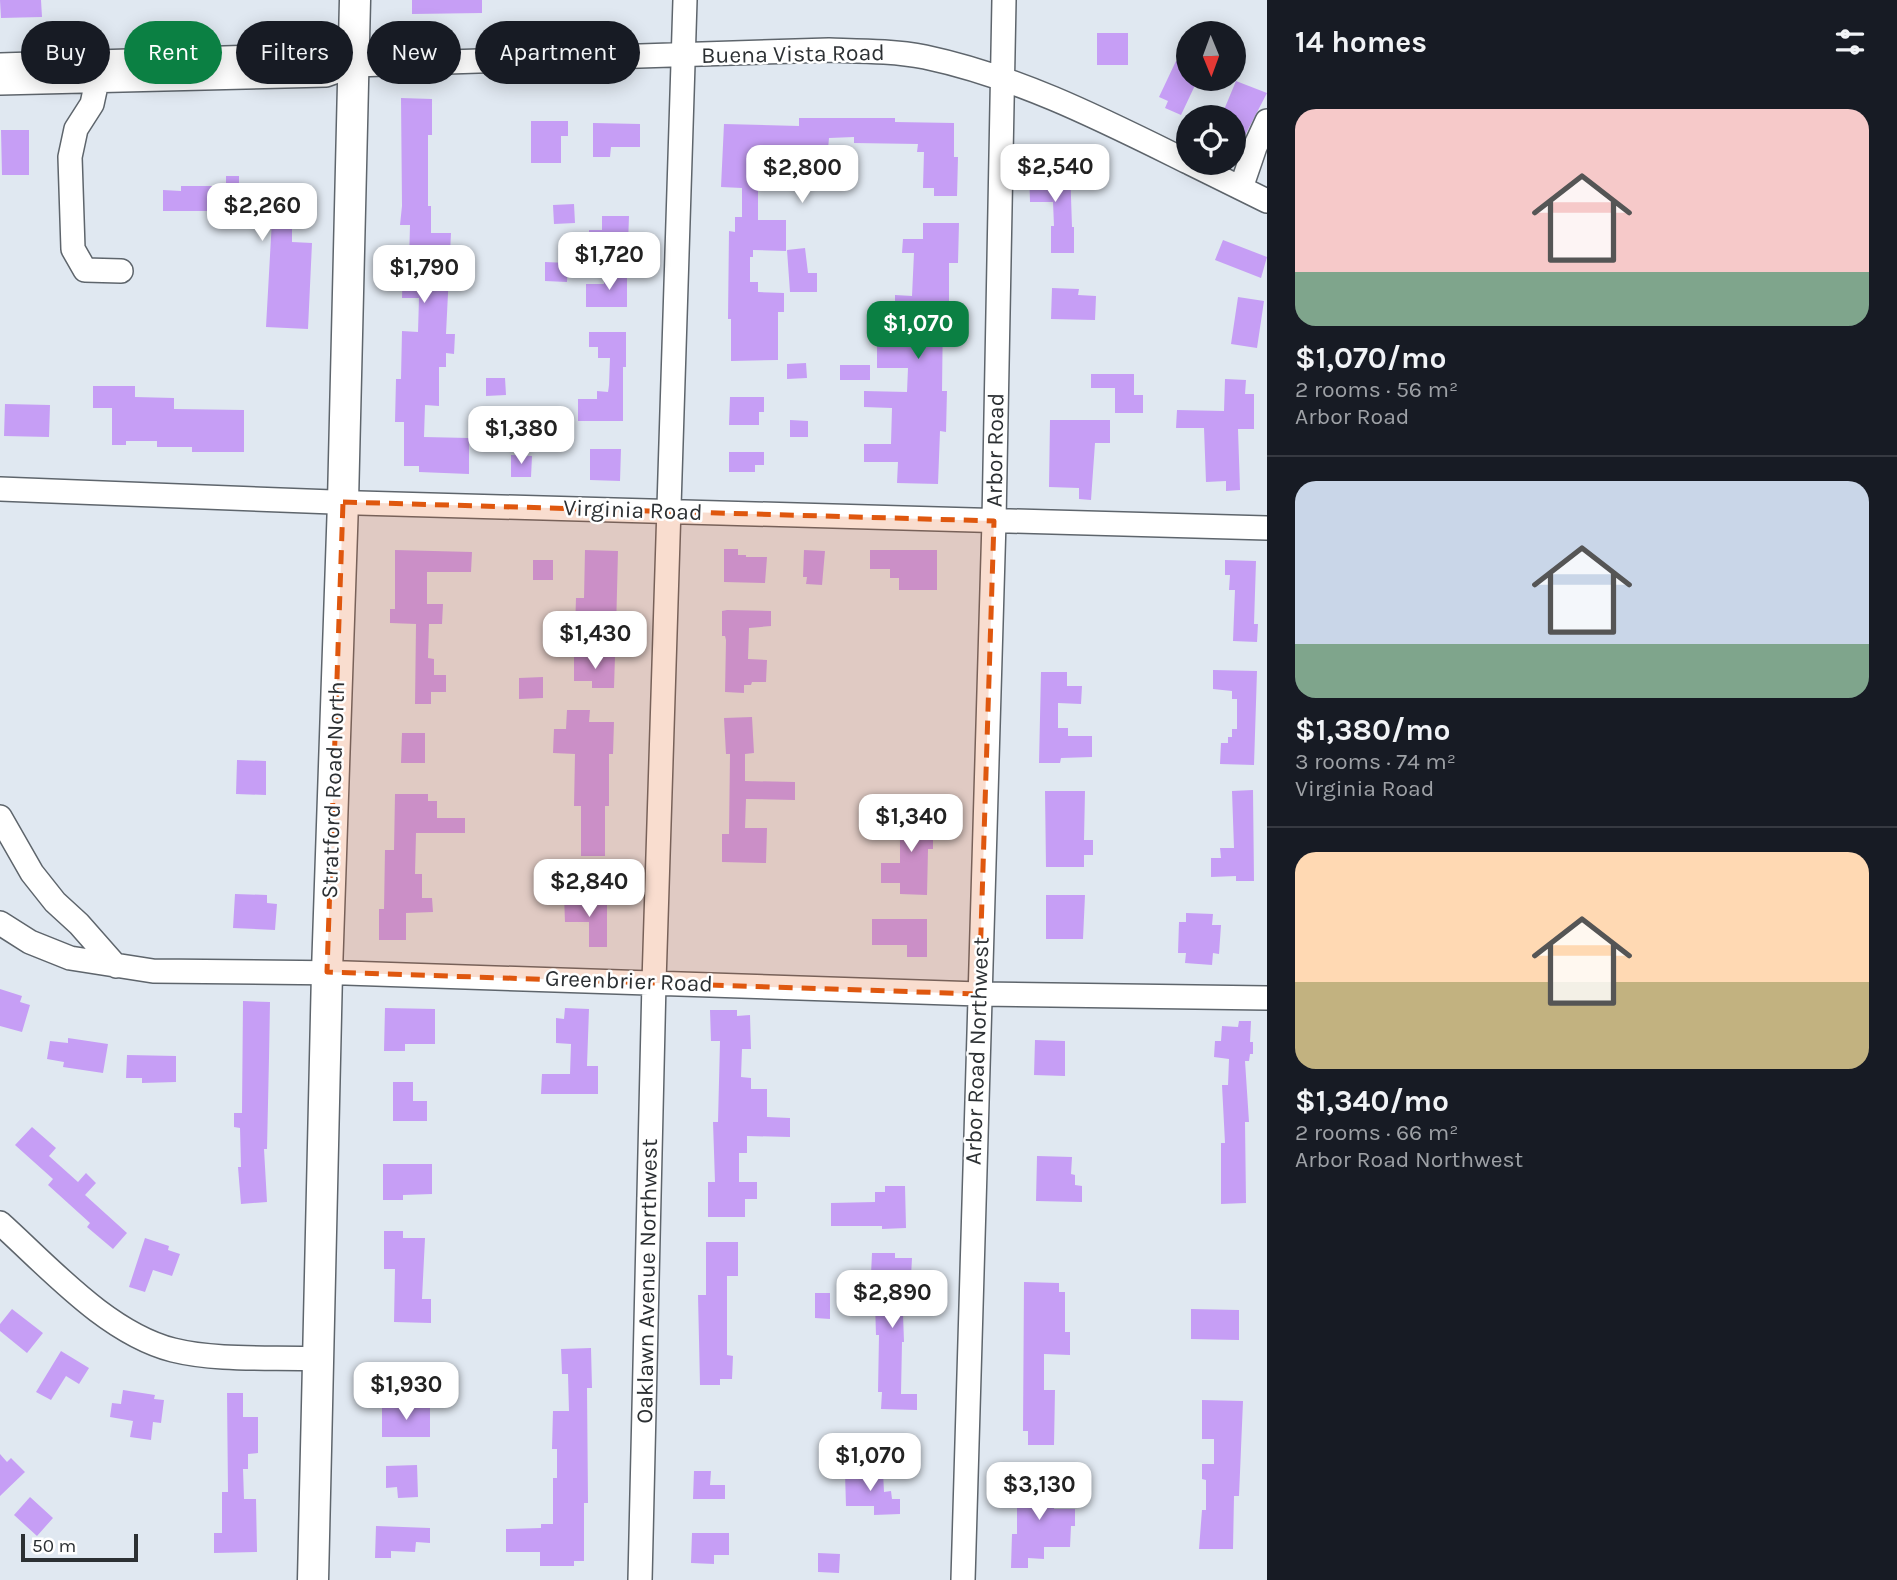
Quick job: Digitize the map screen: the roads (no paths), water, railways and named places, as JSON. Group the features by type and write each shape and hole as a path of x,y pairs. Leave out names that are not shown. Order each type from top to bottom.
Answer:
{"main road":[{"name":"Stratford Road North","path":"313,1580 327,972 355,0"}],"street":[{"name":"Oaklawn Avenue Northwest","path":"640,1580 654,982 685,0"},
{"name":"Arbor Road","path":"994,521 1004,0"},
{"name":"Buena Vista Road","path":"110,81 326,75 354,65 829,50 878,51 924,57 1001,76 1087,112 1176,156"},
{"path":"0,65 325,55 354,65"},
{"name":"Buena Vista Road","path":"0,83 21,83"},
{"path":"96,84 92,104 76,129 70,157 74,249 85,270 121,271"},
{"path":"1241,188 1267,121"},
{"name":"Buena Vista Road","path":"1215,175 1267,201"},
{"name":"Virginia Road","path":"0,489 342,502 1267,528"},
{"name":"Arbor Road Northwest","path":"963,1580 994,521"},
{"path":"0,817 32,873 55,902 79,924 116,966"},
{"name":"Greenbrier Road","path":"0,923 30,942 70,958 153,971 327,972 979,994 1267,998"},
{"path":"0,1223 98,1311 135,1335 172,1350 207,1355 318,1359"}]}
